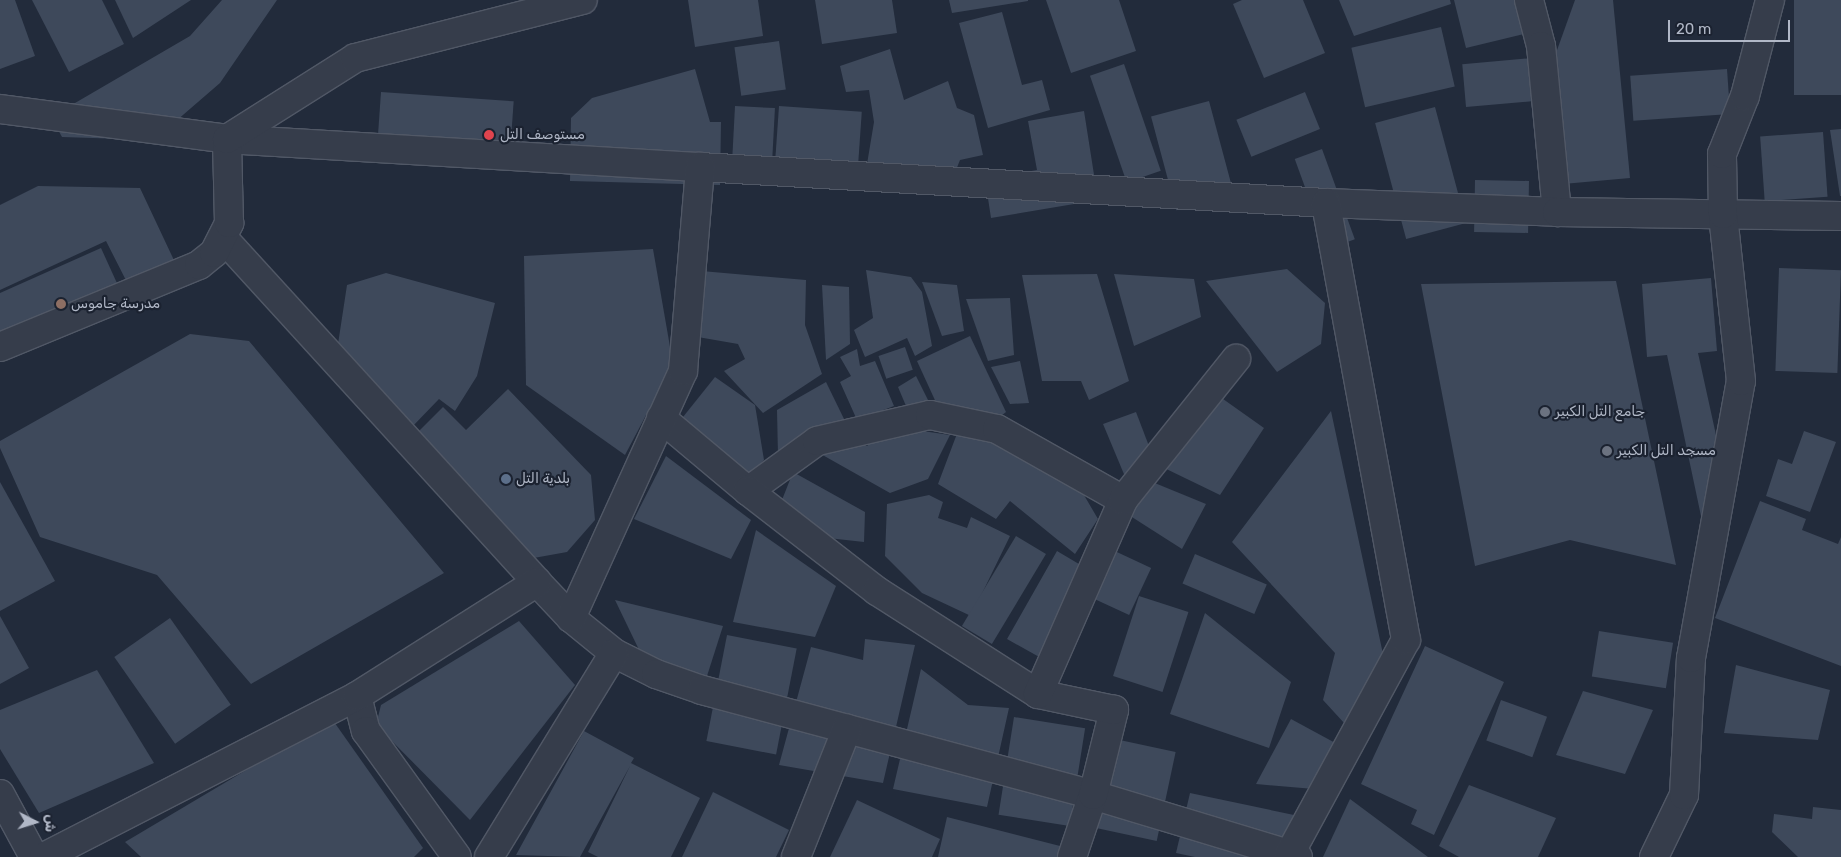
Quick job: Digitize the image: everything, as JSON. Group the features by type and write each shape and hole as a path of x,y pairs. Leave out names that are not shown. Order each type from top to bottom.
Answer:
{"street":[{"path":"227,139 355,58 583,0"},
{"path":"1529,0 1541,46 1557,212"},
{"path":"1654,857 1684,795 1692,658 1741,380 1724,214 1722,154 1745,96 1770,0"},
{"path":"0,110 227,139 700,167 1326,203 1557,212 1841,216"},
{"path":"0,347 199,265 214,253 224,239 229,223 227,139"},
{"path":"571,618 682,370 700,167"},
{"path":"224,239 537,582 571,618 614,653 656,674 702,690 1093,796 1292,856 1406,640 1326,203"},
{"path":"1038,694 1122,500 1236,359"},
{"path":"748,491 817,441 930,415 997,429 1122,500"},
{"path":"661,418 748,491 877,592 1038,694 1114,710 1093,796 1072,857"},
{"path":"44,857 356,696 537,582"},
{"path":"489,857 614,653"},
{"path":"356,696 366,731 457,857"},
{"path":"796,857 847,729"},
{"path":"0,794 34,857"}],"building":[{"path":"0,0 15,0 35,56 0,69"},
{"path":"32,0 102,0 124,44 69,72"},
{"path":"115,0 191,0 133,38"},
{"path":"222,0 277,0 220,83 154,140 62,137 51,117 190,36"},
{"path":"688,0 758,0 763,36 695,47"},
{"path":"815,0 892,0 897,33 822,44"},
{"path":"949,0 1028,0 1028,1 952,13"},
{"path":"1046,0 1119,0 1136,51 1071,73"},
{"path":"1242,0 1303,0 1325,53 1264,78 1233,4"},
{"path":"1339,0 1450,0 1451,4 1354,36"},
{"path":"1454,0 1520,0 1528,33 1466,48"},
{"path":"1575,0 1613,0 1630,178 1563,184 1556,53"},
{"path":"1794,0 1841,0 1841,95 1794,95"},
{"path":"1002,12 1022,85 1042,80 1050,110 988,128 959,23"},
{"path":"1441,27 1455,86 1365,107 1351,48"},
{"path":"779,41 786,90 741,96 734,47"},
{"path":"890,49 904,100 948,81 957,108 974,115 983,155 960,160 950,185 864,182 874,122 869,90 846,92 840,66"},
{"path":"1533,58 1537,101 1466,107 1462,64"},
{"path":"1124,64 1161,171 1127,183 1090,76"},
{"path":"695,69 710,122 721,122 720,185 570,181 571,118 592,98"},
{"path":"1727,69 1730,114 1633,121 1630,76"},
{"path":"381,92 514,101 509,168 376,159"},
{"path":"1305,92 1320,129 1251,157 1236,120"},
{"path":"1209,101 1234,195 1176,210 1151,117"},
{"path":"735,106 775,108 772,172 732,170"},
{"path":"779,106 862,112 858,163 775,157"},
{"path":"1435,107 1466,223 1406,239 1375,123"},
{"path":"1084,111 1098,200 991,218 985,179 1037,170 1028,121"},
{"path":"1841,129 1841,196 1840,196 1830,130"},
{"path":"1823,132 1828,197 1765,201 1760,136"},
{"path":"1322,149 1355,239 1328,249 1295,159"},
{"path":"1475,180 1529,181 1528,233 1474,232"},
{"path":"38,186 140,188 180,273 137,302 106,241 0,290 0,205"},
{"path":"101,248 121,292 0,347 0,293"},
{"path":"653,249 673,364 625,455 526,385 524,256"},
{"path":"1779,268 1841,270 1837,373 1775,371"},
{"path":"1287,269 1325,303 1321,344 1277,372 1206,281"},
{"path":"690,270 806,280 805,325 822,374 763,413 724,371 745,359 738,344 692,336"},
{"path":"866,270 911,277 922,292 932,346 915,356 907,338 865,357 854,330 873,318"},
{"path":"386,273 495,303 477,376 455,411 439,399 411,428 338,344 347,285"},
{"path":"1097,274 1129,381 1089,400 1081,381 1042,381 1022,275"},
{"path":"1114,274 1194,279 1201,317 1134,346"},
{"path":"1711,278 1717,351 1698,353 1716,435 1713,512 1701,516 1667,355 1647,357 1642,284"},
{"name":"جامع التل الكبير","path":"1616,281 1676,565 1570,540 1475,566 1421,284"},
{"path":"922,282 957,285 964,331 942,336"},
{"path":"822,285 849,287 850,344 826,360"},
{"path":"1010,298 1014,355 988,361 966,299"},
{"path":"190,334 249,341 444,573 251,684 157,575 40,537 0,448 0,441"},
{"path":"970,336 1006,412 995,421 939,409 917,361"},
{"path":"905,347 913,370 886,379 879,356"},
{"path":"857,349 860,366 875,361 894,406 857,420 840,382 851,376 840,357"},
{"path":"1020,361 1029,403 1010,404 991,367"},
{"path":"916,376 932,408 909,413 898,387"},
{"path":"715,377 755,405 764,460 747,479 679,422"},
{"path":"826,382 845,421 778,456 777,410"},
{"path":"508,389 591,475 595,520 567,552 517,561 404,446 443,407 466,430"},
{"path":"1216,394 1264,428 1220,495 1156,464"},
{"path":"1331,411 1383,654 1345,724 1323,700 1335,653 1232,542"},
{"path":"1136,412 1152,454 1126,479 1103,424"},
{"path":"888,426 950,435 928,479 890,493 819,453 840,433 867,446"},
{"path":"958,431 992,432 1081,490 1098,519 1075,554 1010,501 996,519 938,484"},
{"path":"1804,431 1836,442 1810,512 1766,496 1778,459 1792,464"},
{"path":"666,456 751,520 731,559 634,519"},
{"path":"793,472 865,512 864,542 828,538 780,505"},
{"path":"1145,479 1206,504 1182,549 1124,512"},
{"path":"0,482 55,581 0,611"},
{"path":"929,495 943,502 938,518 967,528 971,517 1010,536 971,616 922,593 885,556 887,504"},
{"path":"1760,501 1806,519 1802,530 1838,544 1841,537 1841,666 1715,618"},
{"path":"756,530 836,586 815,637 733,622"},
{"path":"1016,536 1046,554 992,644 962,626"},
{"path":"1104,546 1151,568 1129,615 1082,593"},
{"path":"1057,551 1084,567 1058,612 1065,617 1041,658 1007,639"},
{"path":"1195,554 1267,584 1254,614 1182,583"},
{"path":"1139,596 1188,612 1162,692 1113,676"},
{"path":"615,600 723,626 707,676 642,656"},
{"path":"1205,613 1291,682 1269,748 1170,714"},
{"path":"0,616 29,668 0,684"},
{"path":"170,618 231,705 175,744 114,657"},
{"path":"519,621 575,685 470,820 376,725 381,705"},
{"path":"1599,631 1673,643 1666,688 1592,676"},
{"path":"727,635 797,649 776,755 706,741"},
{"path":"865,639 915,645 883,783 779,765 811,647 863,660"},
{"path":"1425,646 1504,682 1434,835 1411,824 1417,810 1361,784"},
{"path":"1736,665 1830,690 1818,740 1724,733"},
{"path":"921,669 968,705 1009,708 987,807 893,789"},
{"path":"97,670 154,763 39,813 0,749 0,710"},
{"path":"1583,691 1653,710 1625,774 1556,755"},
{"path":"1501,700 1547,717 1532,757 1486,740"},
{"path":"1014,717 1085,728 1070,826 999,815"},
{"path":"332,719 423,848 414,857 141,857 125,842"},
{"path":"1291,719 1339,745 1314,789 1256,784"},
{"path":"584,731 634,758 631,763 700,798 671,857 598,857 588,852 630,766 580,857 516,855"},
{"path":"1115,739 1176,752 1157,841 1096,828"},
{"path":"1469,785 1556,818 1538,857 1459,857 1439,846"},
{"path":"713,792 789,830 776,857 682,857"},
{"path":"1190,793 1294,815 1286,857 1195,857 1176,853"},
{"path":"1350,799 1428,857 1323,857"},
{"path":"857,800 940,839 932,857 830,857"},
{"path":"1813,807 1841,810 1841,857 1798,857 1772,832 1774,814 1812,819"},
{"path":"947,817 1064,847 1061,857 938,857"}],"place":[{"name":"مستوصف التل","path":"489,135"},
{"name":"مدرسة جاموس","path":"61,304"},
{"name":"جامع التل الكبير","path":"1545,412"},
{"name":"مسجد التل الكبير","path":"1607,451"},
{"name":"بلدية التل","path":"506,479"}]}
